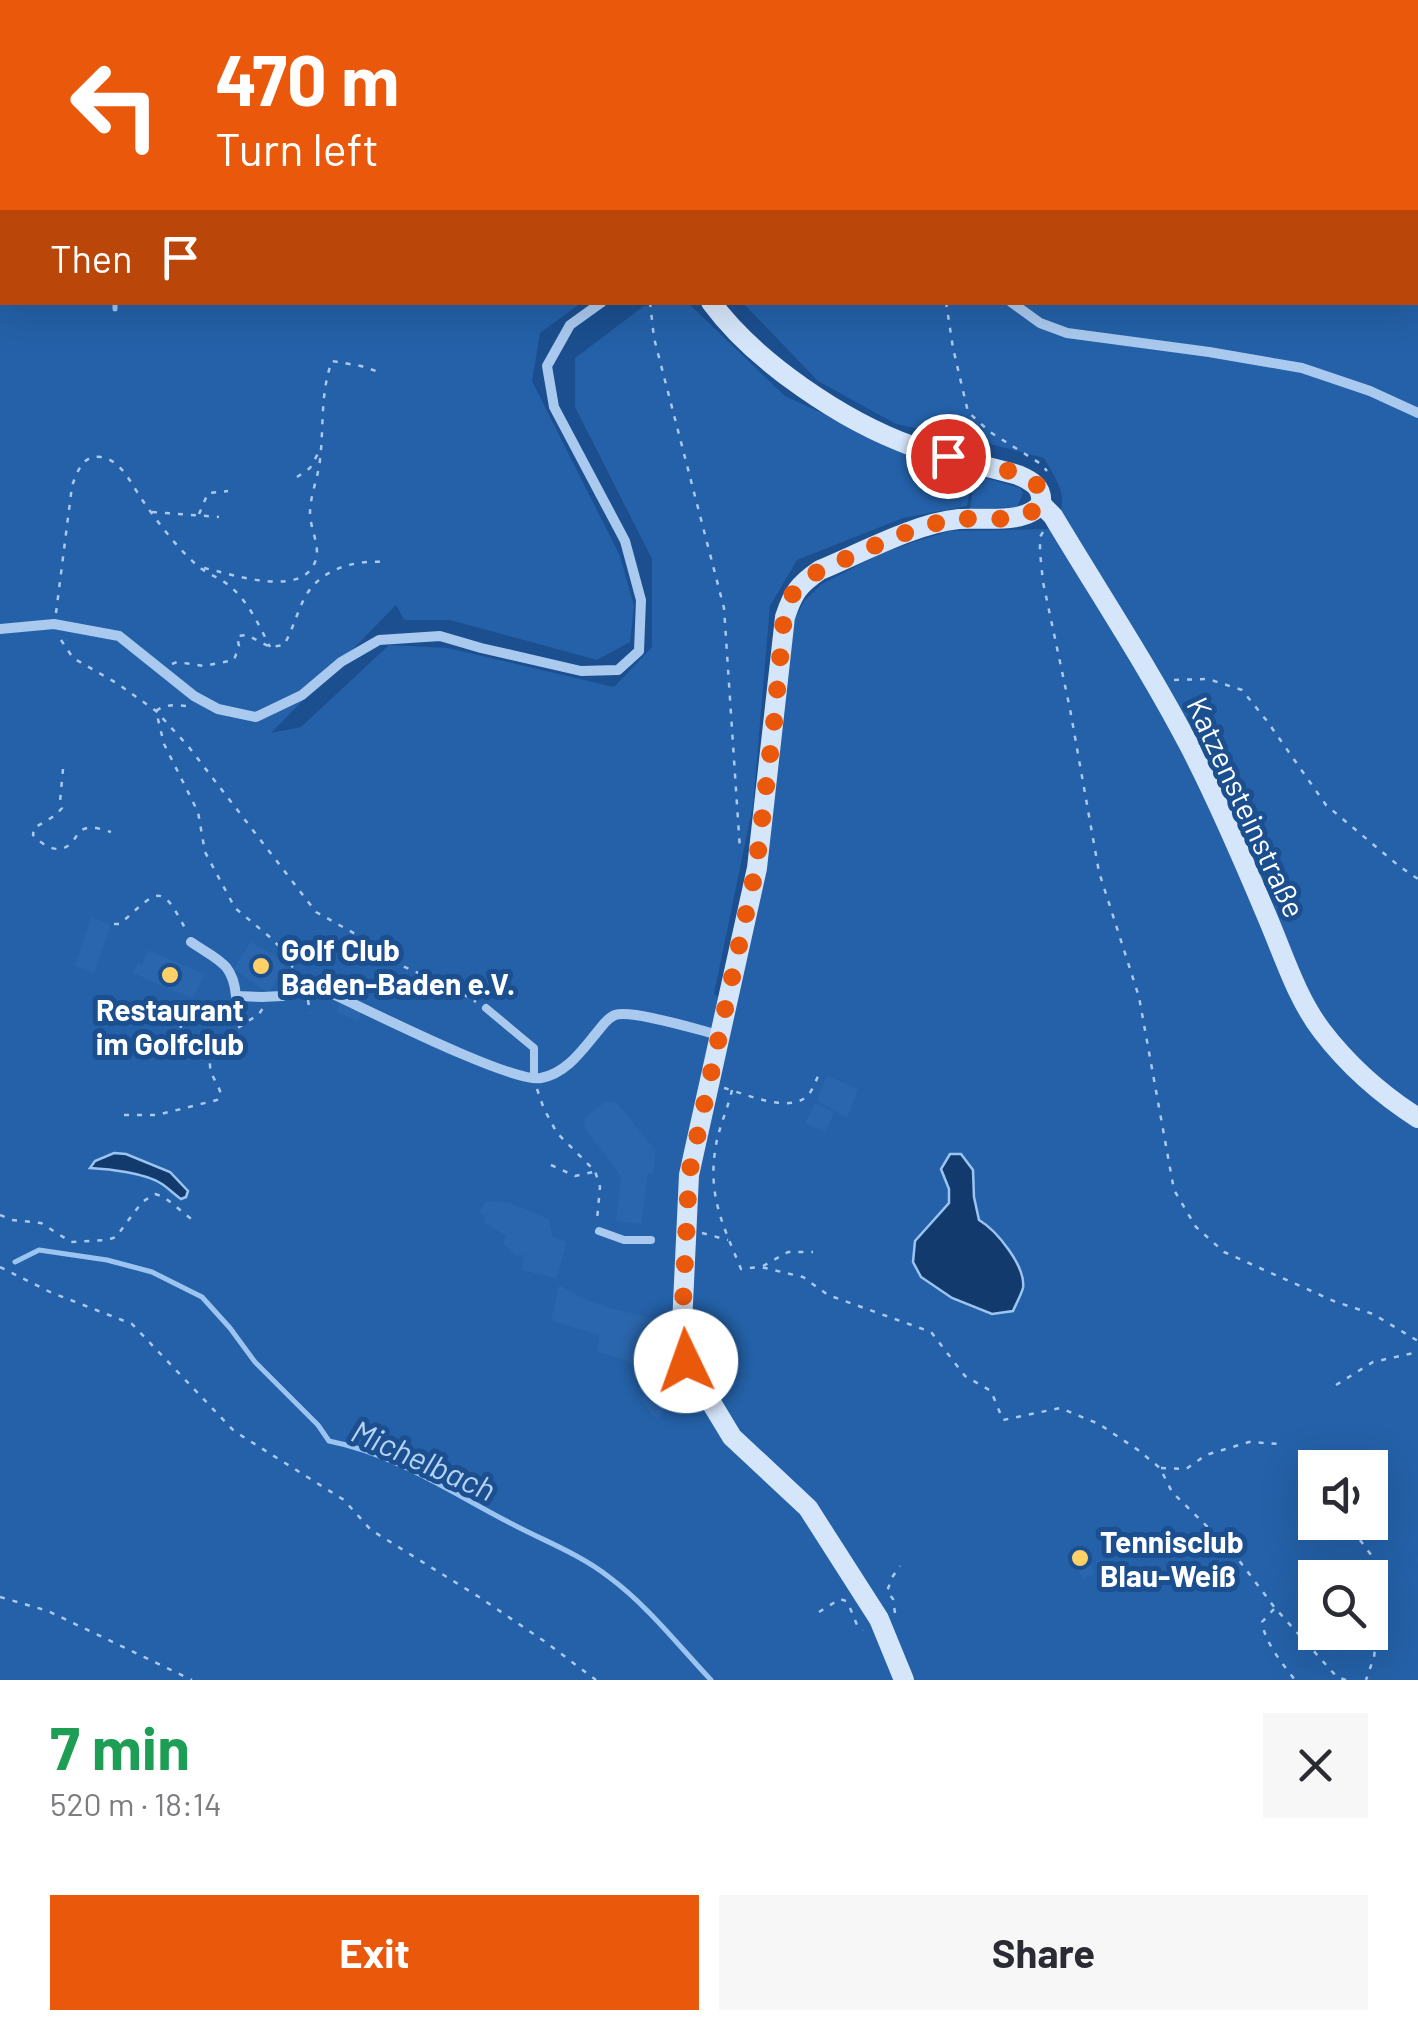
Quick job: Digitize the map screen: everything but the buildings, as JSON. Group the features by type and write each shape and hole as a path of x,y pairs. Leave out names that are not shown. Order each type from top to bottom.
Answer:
{"main road":[{"name":"Katzensteinstraße","path":"714,305 760,354 838,411 912,446 1034,482 1189,746 1237,844 1302,998 1320,1029 1350,1064 1418,1118"},
{"path":"904,1680 879,1619 808,1508 732,1438 686,1361 682,1325 689,1174 756,868 784,617 793,593 820,570 926,526 1047,510"}],"street":[{"path":"0,629 54,624 119,636 194,696 218,709 256,717 302,695 341,662 379,640 440,636 580,670 618,670 638,650 641,600 625,540 554,407 546,366 570,325 598,305"},
{"path":"1015,305 1040,324 1067,333 1302,368 1370,391 1418,413"},
{"path":"191,942 226,966 234,976 236,996 282,996 302,988 322,989 498,1070 534,1079 571,1064 616,1014 633,1014 720,1035"}],"lane":[{"path":"486,1008 534,1048 534,1079"},
{"path":"600,1231 624,1240 651,1240"}],"path":[{"path":"650,305 654,338 724,608 740,848"},
{"path":"946,305 968,412 990,432 1042,464 1052,478"},
{"path":"199,566 281,582 299,579 309,570 316,560 310,513 332,361 379,372"},
{"path":"297,477 310,468 321,449"},
{"path":"270,647 233,588 199,566 160,525 122,470 110,459 98,456 88,458 78,468 72,486 54,624 73,658 156,712 188,746 316,912 396,962 486,1008"},
{"path":"198,515 208,493 228,491"},
{"path":"1047,510 1040,537 1043,582 1100,872 1139,997 1174,1190 1196,1226 1224,1252 1336,1302 1373,1314 1418,1342"},
{"path":"150,512 219,517"},
{"path":"162,670 177,662 204,666 234,660 238,636 247,635 270,647 284,646 303,601 320,579 343,566 385,562"},
{"path":"1152,680 1208,679 1242,690 1326,805 1398,866 1418,878"},
{"path":"156,712 170,705 188,706 196,700 194,696"},
{"path":"156,712 164,744 198,812 205,852 235,908 291,959 296,990"},
{"path":"63,769 62,808 34,828 32,835 44,845 61,848 88,828 111,832"},
{"path":"114,924 120,924 159,895 172,903 191,942"},
{"path":"124,1115 157,1115 218,1100 221,1095 212,1077 211,1055 259,1014 264,1007 262,997"},
{"path":"182,1023 176,1041 215,1049"},
{"path":"708,1085 793,1103 810,1093 818,1076"},
{"path":"534,1079 557,1133 595,1172 600,1187 600,1231"},
{"path":"732,1090 716,1142 713,1180 721,1224 741,1269 762,1267 803,1277 828,1295 931,1332 965,1376 991,1392 1003,1420 1060,1408 1099,1424 1160,1468 1172,1492 1232,1551 1275,1608 1339,1678 1346,1680"},
{"path":"552,1166 575,1176 595,1172"},
{"path":"0,1215 41,1223 71,1242 107,1240 116,1237 142,1202 155,1194 195,1222"},
{"path":"687,1230 730,1241"},
{"path":"762,1267 788,1252 813,1252"},
{"path":"0,1266 50,1292 132,1324 234,1431 344,1500 372,1530 495,1608 596,1680"},
{"path":"1336,1385 1373,1362 1418,1352"},
{"path":"1160,1468 1186,1469 1206,1455 1248,1442 1280,1444"},
{"path":"1360,1540 1375,1560 1376,1642 1366,1680"},
{"path":"886,1634 896,1612 887,1591 900,1566"},
{"path":"0,1598 48,1611 192,1680"},
{"path":"818,1612 840,1599 848,1602 857,1625"},
{"path":"1275,1608 1262,1622 1264,1631 1280,1662 1295,1680"}],"shaded area":[{"path":"0,305 578,305 540,333 532,381 620,556 634,606 630,642 597,660 450,620 404,620 396,605 271,733 301,727 389,645 448,648 614,687 652,647 652,559 575,407 575,358 644,306 690,305 785,396 971,482 967,506 903,518 797,560 770,606 753,805 714,994 735,1007 772,819 795,618 805,600 822,584 882,553 950,531 1053,529 1062,500 1059,485 1044,458 896,424 818,381 745,305 1418,305 1418,1680 0,1680"},
{"path":"975,475 1020,488 1023,493 1017,507 970,509"},
{"path":"114,1153 170,1172 188,1191 186,1197 181,1199 147,1177 90,1168 95,1161"},
{"path":"950,1154 961,1154 973,1170 979,1220 1001,1240 1020,1270 1023,1288 1013,1311 992,1314 952,1298 921,1277 913,1262 915,1241 949,1203 949,1189 941,1169"}],"waterway":[{"name":"Michelbach","path":"15,1262 39,1250 107,1260 152,1272 202,1297 255,1362 329,1441 402,1465 587,1562 637,1600 711,1680"}],"place":[{"name":"Golf Club Baden-Baden e.V.","path":"261,966"},
{"name":"Restaurant im Golfclub","path":"170,975"},
{"name":"Tennisclub Blau-Weiß","path":"1080,1558"}],"route":[{"path":"686,1361 682,1325 689,1174 756,868 784,617 793,593 820,570 926,526 960,519 1022,516 1034,513 1041,504 1040,489 1034,482 948,456"}]}
